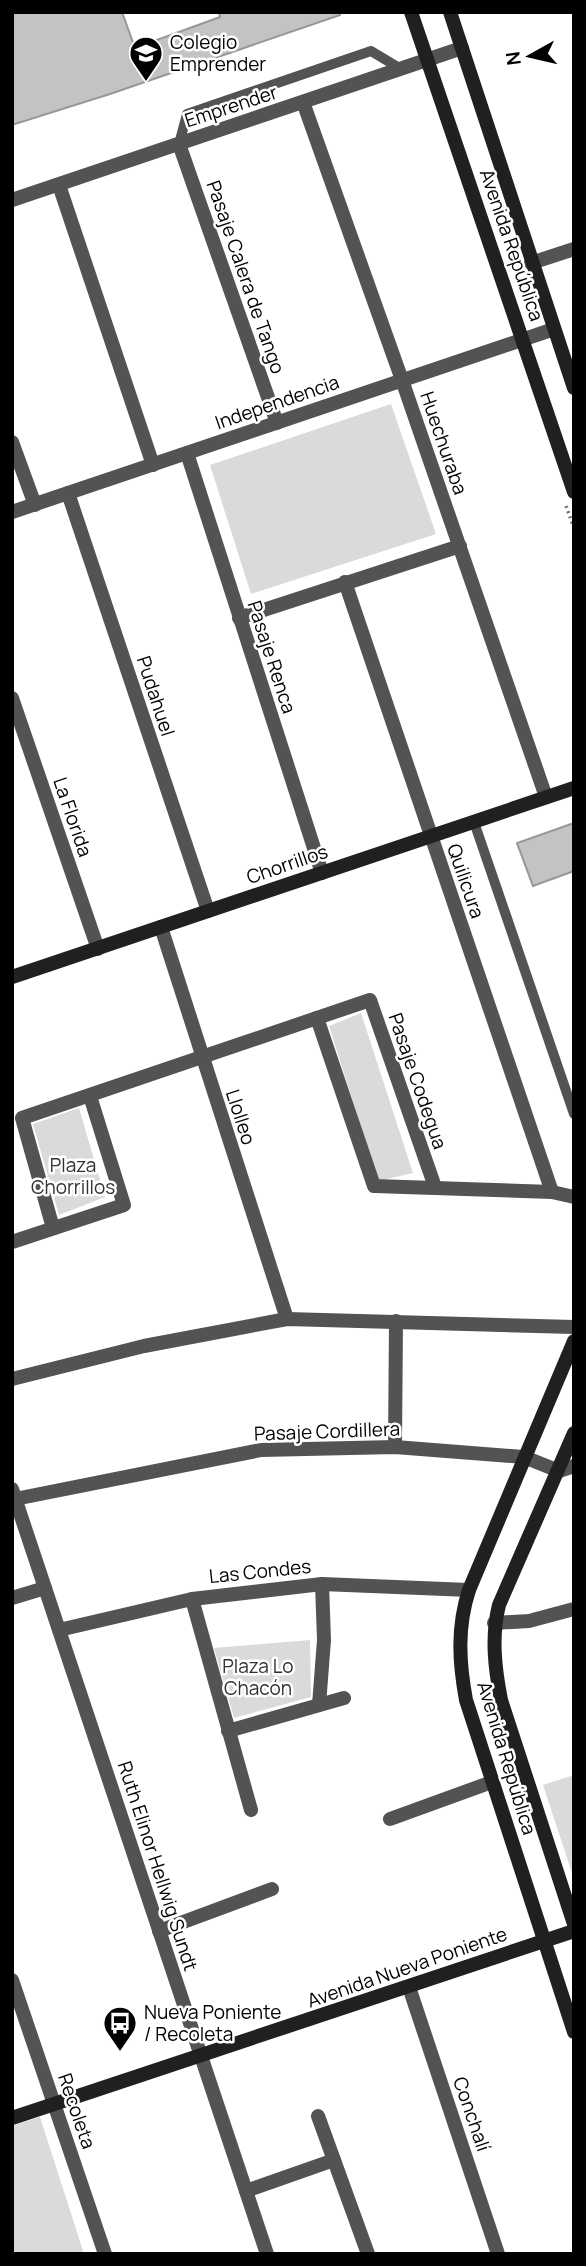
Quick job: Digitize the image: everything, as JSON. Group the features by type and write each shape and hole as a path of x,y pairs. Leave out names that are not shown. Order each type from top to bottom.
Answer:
{"street":[{"name":"Avenida República","path":"411,12 574,492"},
{"name":"Avenida República","path":"450,12 574,387"},
{"name":"Emprender","path":"12,200 462,48"},
{"name":"Huechuraba","path":"303,102 546,797"},
{"name":"Pasaje Calera de Tango","path":"179,144 277,423"},
{"path":"59,185 153,465"},
{"path":"531,263 574,249"},
{"name":"Independencia","path":"12,512 554,329"},
{"path":"12,442 35,505"},
{"name":"Pasaje Renca","path":"187,453 322,873"},
{"name":"Pudahuel","path":"68,493 208,911"},
{"path":"239,618 460,546"},
{"name":"Quilicura","path":"345,582 552,1192"},
{"name":"La Florida","path":"12,698 98,948"},
{"name":"Chorrillos","path":"12,977 574,788"},
{"name":"Llolleo","path":"161,927 287,1319"},
{"name":"Pasaje Codegua","path":"53,1228 22,1118 370,1000 435,1187"},
{"path":"317,1018 374,1186 552,1192 574,1197"},
{"path":"12,1242 124,1205 90,1096"},
{"path":"12,1379 144,1346 287,1319 574,1327"},
{"path":"395,1447 396,1321"},
{"name":"Avenida República","path":"574,1341 469,1590 460,1631 466,1700 574,2032"},
{"name":"Avenida República","path":"574,1433 506,1588 494,1623 494,1658 501,1700 574,1924"},
{"name":"Pasaje Cordillera","path":"14,1494 261,1450 395,1447 524,1457 558,1471"},
{"path":"558,1471 574,1466"},
{"name":"Ruth Elinor Hellwig Sundt","path":"14,1494 267,2254"},
{"path":"318,1705 324,1640 322,1584"},
{"name":"Las Condes","path":"59,1630 192,1598 322,1584 469,1590"},
{"path":"12,1598 45,1588"},
{"path":"192,1598 251,1810"},
{"path":"494,1623 529,1621 574,1609"},
{"path":"228,1731 345,1698"},
{"path":"390,1819 492,1782"},
{"path":"159,1931 272,1889"},
{"name":"Avenida Nueva Poniente","path":"12,2118 574,1931"},
{"name":"Recoleta","path":"12,1980 105,2254"},
{"name":"Conchalí","path":"409,1987 498,2254"},
{"path":"318,2116 368,2254"},
{"path":"246,2191 334,2160"}],"lane":[{"path":"179,144 187,114 371,51 401,69"},
{"path":"474,822 574,1114"}],"green space":[{"path":"391,404 436,534 251,594 210,465"},
{"path":"361,1013 413,1173 378,1181 329,1026"},
{"name":"Plaza Chorrillos","path":"79,1108 105,1197 59,1215 33,1124"},
{"name":"Plaza Lo Chacón","path":"310,1640 311,1697 234,1718 214,1648"},
{"path":"574,1775 574,1879 543,1785"},
{"path":"40,2117 84,2254 12,2254 12,2126"}],"building":[{"path":"12,12 122,12 135,48 220,17 219,12 340,12 340,15 12,125"},
{"path":"574,823 574,871 533,886 517,843"}],"place":[{"name":"Colegio Emprender","path":"146,83"},
{"name":"Nueva Poniente / Recoleta","path":"120,2053"}]}
